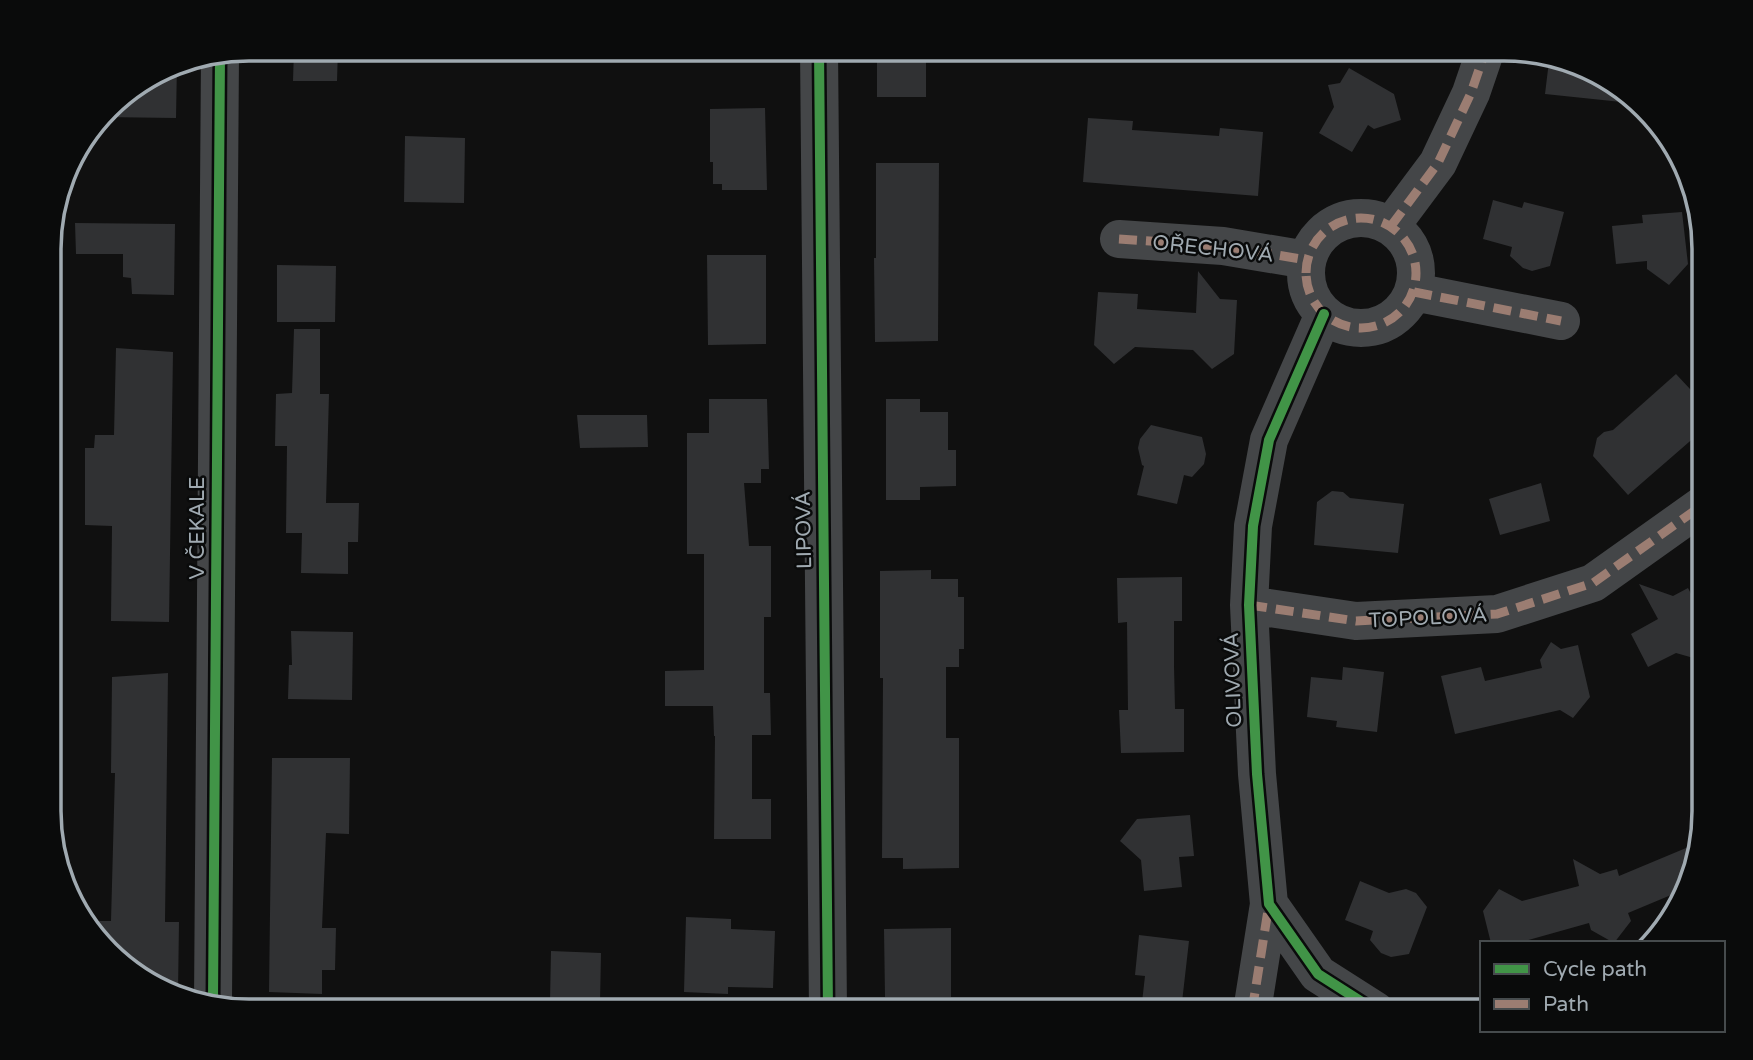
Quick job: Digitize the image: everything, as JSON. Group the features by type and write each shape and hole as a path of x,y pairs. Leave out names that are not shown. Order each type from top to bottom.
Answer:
{"street":[{"name":"LIPOVÁ","path":"819,61 828,999"},
{"path":"1391,226 1438,163 1472,93 1482,61"},
{"name":"V ČEKALE","path":"213,995 220,64"},
{"path":"1357,217 1375,219 1391,226 1405,239 1414,255 1417,274 1414,292 1405,308 1391,320 1375,327 1357,328 1339,324 1324,314 1308,289 1307,260 1314,244 1325,231 1340,221 1357,217"},
{"name":"OŘECHOVÁ","path":"1119,239 1223,246 1307,260"},
{"path":"1414,292 1561,321"},
{"name":"OLIVOVÁ","path":"1254,998 1269,904 1256,774 1250,605 1253,526 1269,440 1324,314"},
{"name":"TOPOLOVÁ","path":"1250,605 1356,621 1497,614 1593,583 1691,513"},
{"name":"OLIVOVÁ","path":"1269,904 1318,974 1356,998"}],"building":[{"path":"294,61 338,61 337,81 293,81"},
{"path":"877,61 926,61 926,97 877,97"},
{"path":"1548,67 1598,86 1620,102 1545,94"},
{"path":"1349,68 1394,94 1401,120 1374,129 1368,125 1352,152 1319,133 1334,107 1328,85 1340,83"},
{"path":"177,76 176,118 116,117 155,86"},
{"path":"765,108 767,190 722,190 722,184 713,184 713,162 710,162 710,109"},
{"path":"1088,118 1133,121 1132,130 1219,136 1220,128 1263,132 1258,196 1083,182"},
{"path":"405,136 465,138 464,203 404,202"},
{"path":"876,163 939,163 938,341 875,342"},
{"path":"1493,200 1522,208 1524,202 1564,212 1550,266 1532,271 1523,268 1510,256 1512,247 1483,239"},
{"path":"1682,212 1688,264 1669,285 1647,269 1647,261 1616,264 1612,226 1643,223 1642,215"},
{"path":"75,223 175,224 174,295 132,294 131,278 123,277 123,254 76,254"},
{"path":"707,255 766,255 766,344 708,345"},
{"path":"277,265 336,266 335,322 277,322"},
{"path":"1198,271 1220,299 1237,300 1234,354 1212,369 1193,350 1135,347 1114,364 1094,345 1098,292 1138,294 1137,309 1196,313"},
{"path":"294,329 320,329 320,394 329,394 326,503 359,503 358,542 348,542 348,574 301,573 302,533 286,533 287,446 275,446 276,394 292,393"},
{"path":"116,348 173,352 169,622 111,621 112,526 85,525 85,448 94,448 95,435 114,435"},
{"path":"1676,374 1691,390 1691,440 1628,495 1593,456 1597,438 1604,432 1613,430"},
{"path":"709,399 767,399 769,469 761,469 761,483 744,483 749,546 771,546 771,617 764,617 764,693 770,693 771,735 752,735 752,799 771,799 771,839 714,839 713,706 665,706 665,671 704,670 704,554 687,554 687,433 709,433"},
{"path":"886,399 920,399 920,412 948,412 948,450 956,450 956,486 920,487 920,500 886,500"},
{"path":"577,415 647,415 648,447 580,448"},
{"path":"1151,425 1202,437 1206,454 1204,464 1192,477 1184,475 1177,504 1137,495 1144,466 1138,448 1140,439"},
{"path":"1541,483 1550,521 1500,535 1489,499"},
{"path":"1332,491 1343,492 1350,498 1404,504 1398,553 1314,545 1317,502"},
{"path":"931,570 931,579 958,579 958,597 964,597 964,649 959,649 959,667 946,667 946,738 959,738 959,868 903,869 903,858 882,858 883,678 880,678 880,571"},
{"path":"1182,577 1182,621 1174,621 1174,666 1175,709 1184,709 1184,752 1121,753 1119,710 1128,710 1127,622 1118,623 1117,578"},
{"path":"1639,584 1673,596 1688,588 1691,594 1691,657 1676,653 1648,667 1631,634 1658,619"},
{"path":"291,631 353,632 352,700 288,699 289,665 292,665"},
{"path":"1551,642 1561,649 1578,645 1590,697 1573,718 1560,710 1455,734 1441,676 1481,667 1485,681 1542,668 1540,660"},
{"path":"1343,667 1384,672 1377,732 1336,727 1337,721 1307,717 1311,677 1342,680"},
{"path":"168,673 165,922 179,922 178,984 155,974 135,960 116,944 97,921 111,921 115,773 111,773 112,677"},
{"path":"272,758 350,758 349,834 326,833 322,928 336,928 335,970 322,970 322,994 269,992"},
{"path":"1190,815 1194,856 1179,857 1182,887 1144,891 1141,860 1120,841 1137,819"},
{"path":"1688,847 1682,872 1672,895 1628,913 1631,921 1616,941 1591,930 1589,923 1525,941 1490,941 1483,911 1499,889 1522,901 1579,886 1573,859 1600,874 1617,869 1619,876"},
{"path":"1360,881 1389,893 1406,889 1416,893 1427,907 1409,954 1391,957 1381,953 1370,940 1373,931 1345,920"},
{"path":"686,917 731,919 731,929 775,931 773,988 728,987 728,994 684,992"},
{"path":"951,928 951,997 885,997 884,929"},
{"path":"1139,935 1189,941 1182,998 1142,998 1145,976 1135,975"},
{"path":"551,951 601,953 600,999 550,999"}],"marked path":[{"path":"1391,226 1438,163 1471,93 1482,61"},
{"path":"1361,218 1382,222 1400,234 1412,252 1416,273 1412,294 1400,312 1382,324 1361,328 1340,324 1322,312 1310,294 1306,273 1310,252 1322,234 1340,222 1361,218"},
{"path":"1119,239 1223,246 1307,260"},
{"path":"1414,292 1561,321"},
{"path":"1249,605 1356,621 1497,614 1593,583 1691,513"},
{"path":"1254,998 1269,904"}],"cycle path":[{"path":"819,61 828,999"},
{"path":"213,995 220,64"},
{"path":"1324,314 1269,440 1253,526 1249,605 1257,774 1269,904 1318,974 1356,998"}]}
